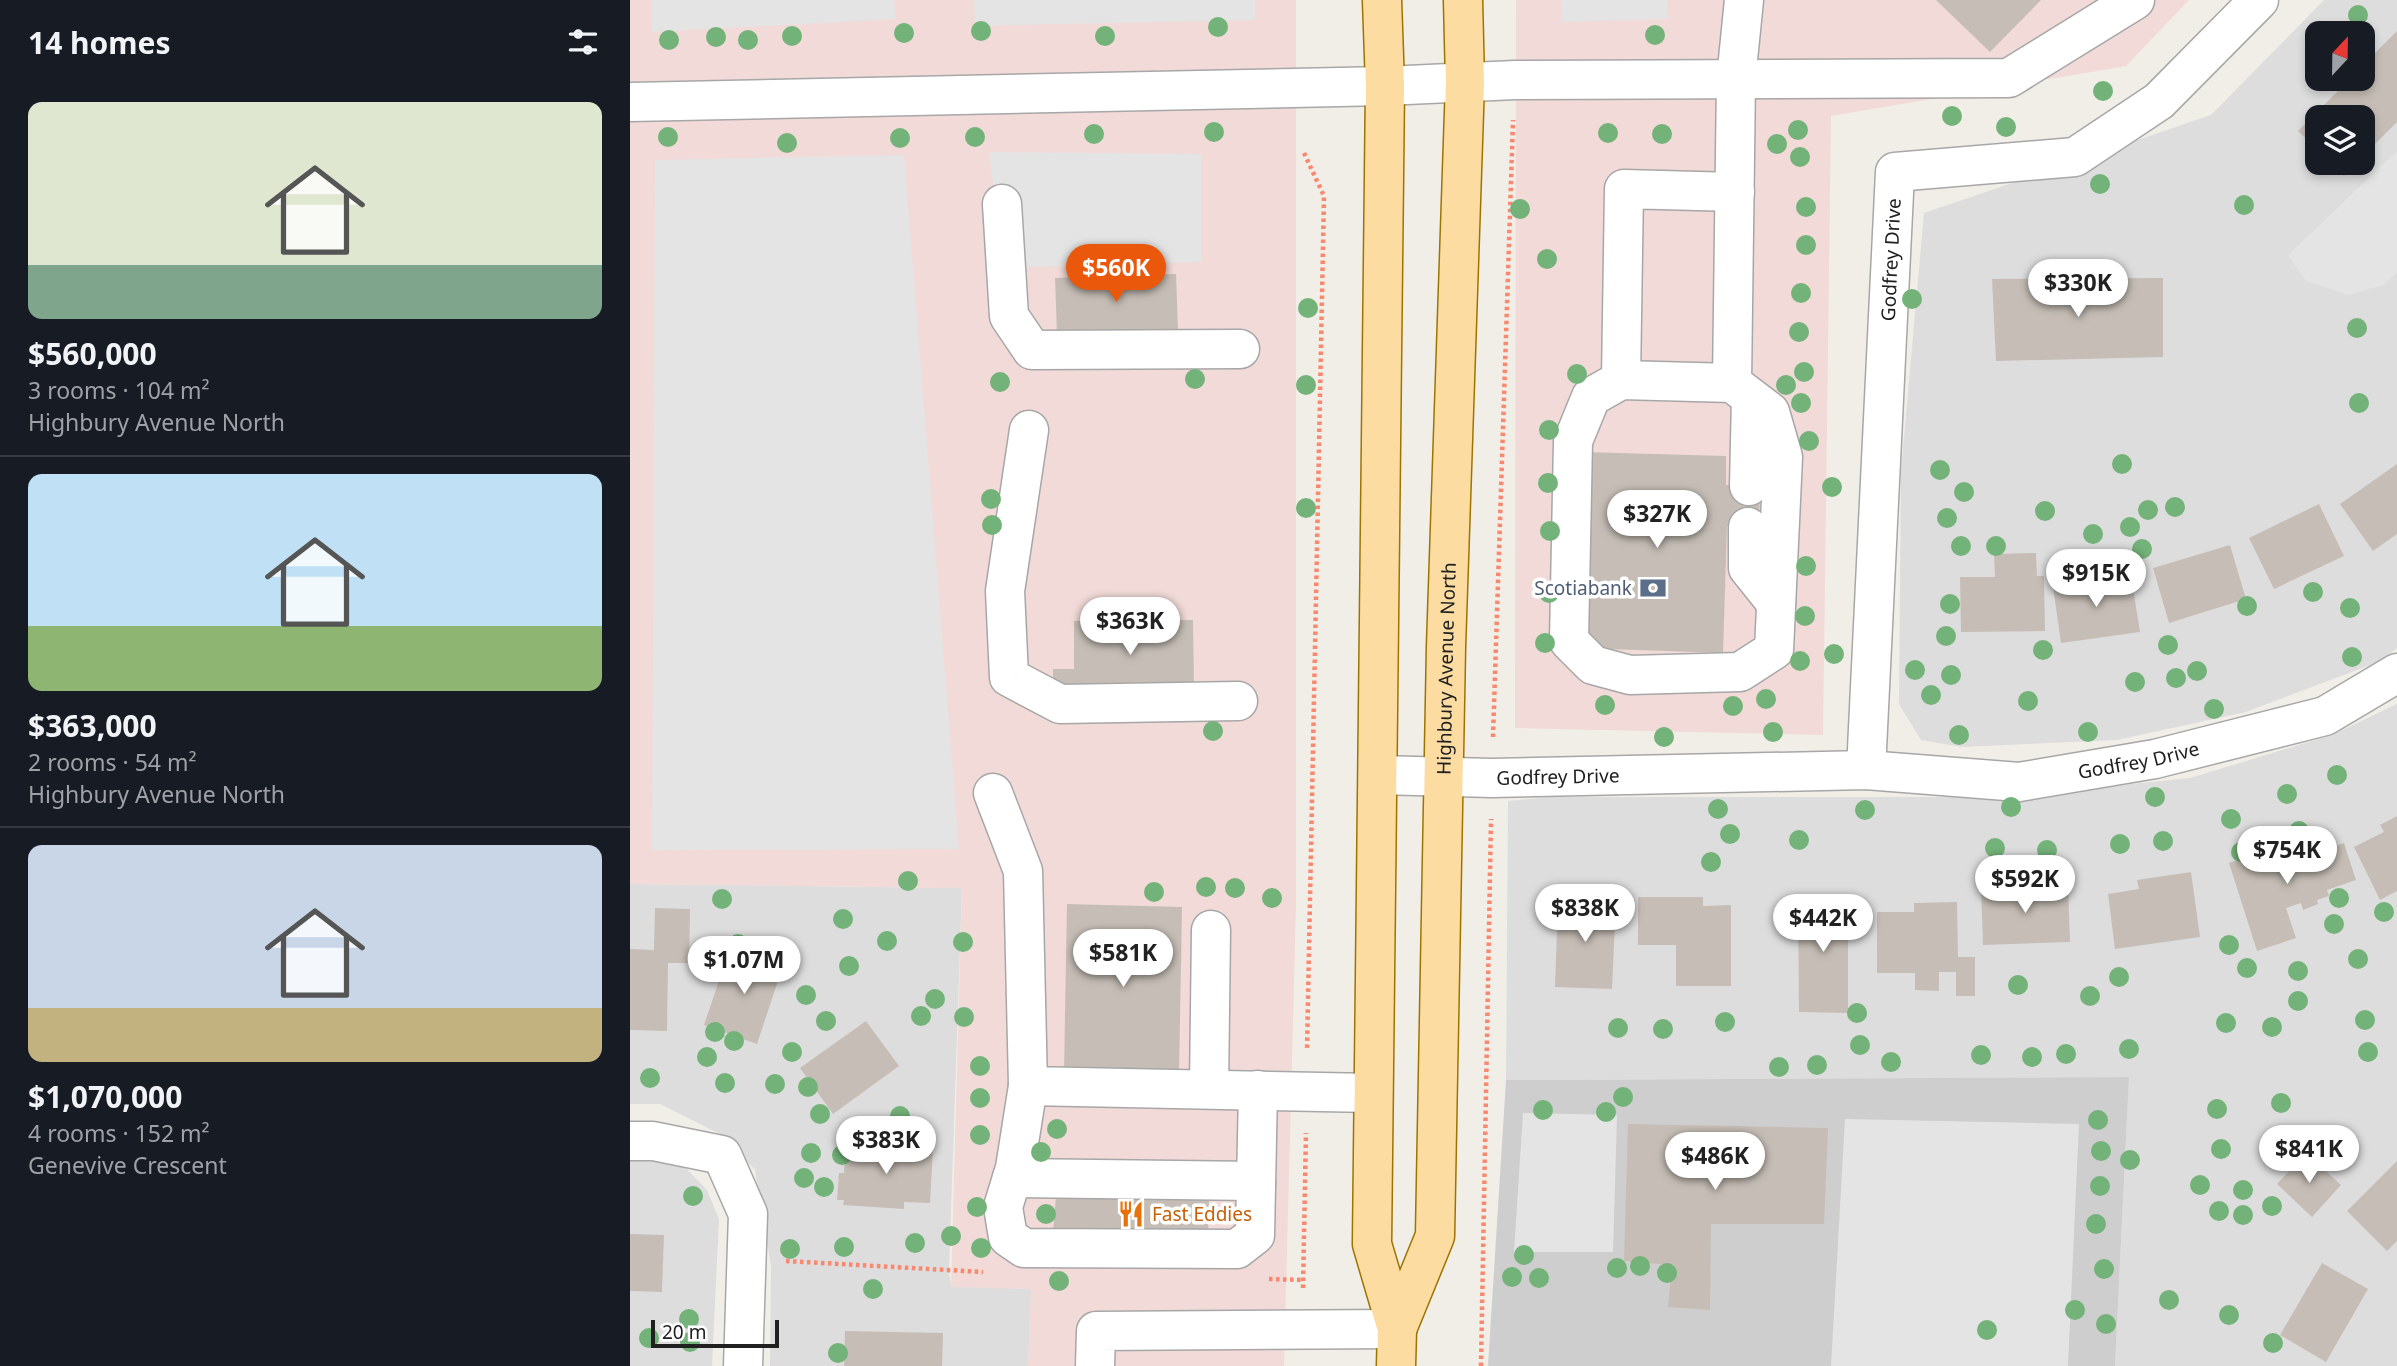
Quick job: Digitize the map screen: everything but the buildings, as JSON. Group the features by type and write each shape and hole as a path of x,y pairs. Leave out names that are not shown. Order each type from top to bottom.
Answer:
{"main road":[{"path":"1382,0 1385,86 1371,1244 1396,1348"},
{"name":"Highbury Avenue North","path":"1396,1348 1436,1236 1443,777 1465,82 1464,0"}],"street":[{"path":"1744,0 1735,79 1735,192 1742,391 1749,486"},
{"path":"630,102 1385,86 1515,80 2009,78 2135,0"},
{"name":"Godfrey Drive","path":"1866,770 1895,172 2075,157 2160,101 2259,0"},
{"path":"1621,380 1624,189 1735,192"},
{"path":"1002,204 1009,316 1032,350 1240,349"},
{"path":"1621,380 1742,391 1770,412 1783,457 1774,650 1740,672 1630,675 1593,665 1569,640 1573,441 1591,397 1621,380"},
{"path":"1028,430 1005,592 1009,677 1060,704 1238,701"},
{"path":"1748,527 1748,568 1776,603"},
{"name":"Godfrey Drive","path":"1378,775 1492,778 1866,770 2019,782 2155,759 2325,716 2397,673"},
{"path":"993,793 1023,872 1028,1086 1015,1168 1003,1207 1007,1237 1024,1248 1237,1249 1255,1235 1258,1090"},
{"path":"1209,1089 1211,930"},
{"path":"1028,1086 1372,1093"},
{"path":"630,1141 653,1141 722,1155 748,1214 743,1366"},
{"path":"1012,1178 1256,1181"},
{"path":"1095,1366 1096,1331 1302,1329 1396,1348"}],"path":[{"path":"1481,1366 1492,778 1515,80"},
{"path":"1302,1329 1324,196 1304,153"}],"shaded area":[{"path":"630,0 1296,0 1296,906 1284,1366 1028,1366 1031,1289 951,1287 962,888 630,884"},
{"path":"652,0 894,0 896,19 652,32"},
{"path":"974,0 1255,0 1255,20 975,26"},
{"path":"1516,0 2189,0 2126,66 1831,116 1823,735 1515,728"},
{"path":"1562,0 1668,0 1667,19 1561,22"},
{"path":"2324,0 2397,0 2397,648 2378,662 2246,712 2117,740 1962,747 1921,740 1899,704 1901,471 1924,213 2211,115"},
{"path":"2397,151 2397,272 2384,285 2348,295 2306,281 2288,255 2372,175 2375,175"},
{"path":"989,152 1201,154 1201,262 1022,267 1024,234 999,232"},
{"path":"904,155 959,849 652,850 655,160"},
{"path":"2397,704 2397,1366 2115,1366 2129,1077 1506,1080 1508,801 1549,797 2006,797 2190,778 2332,735"},
{"path":"630,884 962,888 949,1271 951,1286 1031,1289 1028,1366 770,1366 771,1266 755,1170 720,1134 660,1104 630,1104"},
{"path":"2129,1077 2115,1366 1488,1366 1506,1080"},
{"path":"1523,1113 1617,1115 1613,1252 1514,1252"},
{"path":"1845,1119 2079,1124 2068,1366 1831,1366"},
{"path":"630,1157 684,1166 707,1190 719,1219 712,1366 630,1366"}],"place":[{"name":"Scotiabank","path":"1653,588"},
{"name":"Fast Eddies","path":"1131,1214"}]}
